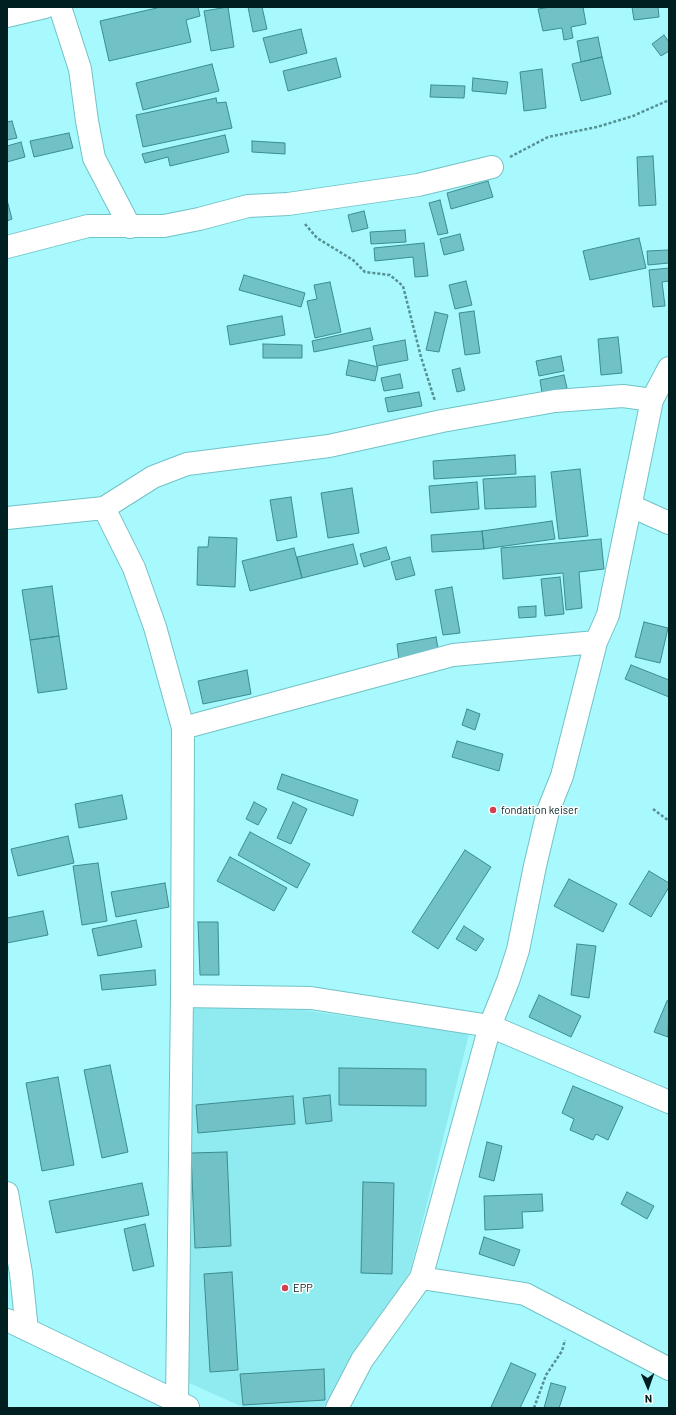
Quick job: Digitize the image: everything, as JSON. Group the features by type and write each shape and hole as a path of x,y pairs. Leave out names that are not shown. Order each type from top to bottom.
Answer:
{"street":[{"path":"7,16 45,7"},
{"path":"60,7 80,69 87,122 94,158 130,227"},
{"path":"7,247 88,226 164,226 199,219 248,206 288,204 418,185 492,167"},
{"path":"337,1408 362,1360 421,1278 490,1026 508,981 518,950 548,811 562,776 596,642 608,616 652,400 669,368"},
{"path":"7,518 104,508 153,477 187,464 329,446 442,421 555,401 623,396 652,400"},
{"path":"631,506 669,523"},
{"path":"7,1320 184,1405 182,996 183,728 155,627 134,568 104,508"},
{"path":"183,728 453,655 596,642"},
{"path":"182,996 311,998 490,1026 669,1102"},
{"path":"7,1193 21,1273 27,1330"},
{"path":"421,1278 525,1294 669,1370"}],"path":[{"path":"492,167 548,137 597,127 633,116 669,100"},
{"path":"288,204 317,238 352,260 365,272 390,275 403,286 421,357 430,384"},
{"path":"653,809 669,820"},
{"path":"534,1408 546,1375 562,1351 571,1318"}],"shaded area":[{"name":"EPP","path":"189,1007 303,1010 469,1034 410,1272 323,1408 245,1408 189,1383"}],"building":[{"path":"161,7 198,7 200,16 186,20 191,42 109,61 100,21"},
{"path":"228,7 234,47 211,51 204,11"},
{"path":"248,7 262,7 267,29 253,32"},
{"path":"551,7 583,7 586,24 571,27 573,38 564,40 562,28 543,31 538,9"},
{"path":"632,7 658,7 659,17 634,20"},
{"path":"301,29 307,53 270,63 263,38"},
{"path":"664,35 669,42 669,51 661,56 652,44"},
{"path":"598,37 602,57 581,62 577,41"},
{"path":"602,57 611,94 581,101 572,64"},
{"path":"336,58 341,77 288,91 283,71"},
{"path":"212,64 219,91 143,110 136,83"},
{"path":"542,69 546,108 524,111 520,72"},
{"path":"473,78 508,82 506,94 472,91"},
{"path":"431,85 465,86 464,98 430,97"},
{"path":"216,98 217,103 226,102 232,128 143,147 136,115"},
{"path":"12,121 17,138 7,140 7,122"},
{"path":"69,133 73,148 34,157 30,141"},
{"path":"225,135 229,152 170,166 168,157 145,163 142,154"},
{"path":"252,141 285,143 285,154 252,152"},
{"path":"21,142 25,157 7,162 7,146"},
{"path":"653,156 656,205 639,206 637,157"},
{"path":"488,181 493,197 451,209 447,193"},
{"path":"7,200 12,219 7,221"},
{"path":"440,200 448,233 438,235 429,203"},
{"path":"364,211 368,228 352,232 348,215"},
{"path":"405,230 406,242 371,244 370,232"},
{"path":"460,234 464,250 444,255 440,239"},
{"path":"639,238 646,268 590,280 583,251"},
{"path":"424,243 428,276 415,277 413,257 375,261 374,248"},
{"path":"669,250 669,263 648,265 647,251"},
{"path":"669,268 669,281 662,282 665,306 653,307 649,270"},
{"path":"244,275 305,293 301,307 239,290"},
{"path":"466,281 472,305 455,309 449,285"},
{"path":"330,282 341,332 315,338 307,301 317,299 314,285"},
{"path":"474,311 480,353 465,355 459,313"},
{"path":"435,312 448,315 439,352 426,350"},
{"path":"282,316 285,335 230,345 227,326"},
{"path":"370,328 373,340 314,352 312,341"},
{"path":"618,337 622,373 601,375 598,339"},
{"path":"405,340 408,360 377,366 373,346"},
{"path":"263,344 302,345 302,358 263,358"},
{"path":"561,356 564,371 539,376 536,361"},
{"path":"349,360 378,367 375,381 346,375"},
{"path":"460,368 465,390 457,392 452,370"},
{"path":"400,374 403,388 384,391 381,378"},
{"path":"564,375 567,388 542,393 540,380"},
{"path":"419,392 422,406 388,412 385,398"},
{"path":"515,455 516,474 434,479 433,461"},
{"path":"580,469 588,536 559,539 551,472"},
{"path":"535,476 536,507 485,509 483,479"},
{"path":"477,482 479,509 431,513 429,486"},
{"path":"352,488 359,533 328,538 321,493"},
{"path":"291,497 297,537 277,541 270,500"},
{"path":"552,521 555,539 484,549 482,531"},
{"path":"482,531 484,549 432,552 431,535"},
{"path":"209,537 237,538 235,587 197,585 198,547 208,547"},
{"path":"601,539 604,569 579,572 582,608 566,610 563,573 503,579 501,548"},
{"path":"353,544 358,564 302,578 297,557"},
{"path":"386,547 390,559 364,567 360,554"},
{"path":"294,548 302,578 250,591 242,561"},
{"path":"410,557 415,575 396,580 391,562"},
{"path":"560,577 564,614 545,616 541,579"},
{"path":"52,586 59,636 30,640 22,590"},
{"path":"452,587 460,633 443,635 435,590"},
{"path":"536,606 536,617 519,618 518,607"},
{"path":"644,622 668,628 660,663 635,657"},
{"path":"59,636 67,689 38,693 30,640"},
{"path":"436,637 439,654 399,661 397,644"},
{"path":"631,665 669,680 669,697 625,679"},
{"path":"247,670 251,694 203,704 198,681"},
{"path":"467,709 480,714 475,730 462,725"},
{"path":"457,741 503,754 499,771 452,757"},
{"path":"282,774 358,800 353,816 277,789"},
{"path":"122,795 127,819 79,828 75,804"},
{"path":"254,802 267,809 258,825 246,819"},
{"path":"293,802 307,809 291,844 277,838"},
{"path":"250,832 310,864 297,888 238,855"},
{"path":"68,836 74,863 18,876 11,849"},
{"path":"465,850 491,867 438,949 412,932"},
{"path":"230,857 287,888 274,911 217,881"},
{"path":"98,863 107,921 82,925 73,866"},
{"path":"649,871 669,883 669,887 651,917 629,904"},
{"path":"569,879 617,904 603,932 554,906"},
{"path":"165,883 169,907 116,917 111,892"},
{"path":"43,911 48,935 7,943 7,918"},
{"path":"136,920 142,947 98,956 92,929"},
{"path":"198,922 218,922 219,975 200,975"},
{"path":"464,926 484,939 476,951 456,939"},
{"path":"577,944 596,946 589,998 571,995"},
{"path":"155,970 156,985 102,990 100,975"},
{"path":"539,995 581,1016 571,1037 529,1017"},
{"path":"667,1001 669,1001 668,1037 654,1032"},
{"path":"110,1065 128,1152 102,1158 84,1070"},
{"path":"339,1068 426,1069 426,1106 339,1105"},
{"path":"58,1077 74,1165 42,1171 26,1083"},
{"path":"573,1086 623,1107 608,1140 596,1134 593,1140 570,1130 574,1119 562,1113"},
{"path":"330,1095 332,1121 306,1124 303,1098"},
{"path":"293,1096 295,1124 198,1133 196,1105"},
{"path":"487,1142 502,1146 494,1181 479,1177"},
{"path":"227,1152 231,1246 195,1248 191,1153"},
{"path":"363,1182 394,1183 392,1274 361,1273"},
{"path":"142,1183 149,1215 56,1233 49,1201"},
{"path":"627,1192 654,1206 647,1219 621,1204"},
{"path":"542,1194 543,1211 522,1212 523,1228 485,1230 484,1196"},
{"path":"145,1224 154,1266 133,1271 124,1229"},
{"path":"484,1237 520,1250 514,1266 479,1254"},
{"path":"232,1272 238,1370 210,1372 204,1274"},
{"path":"511,1363 536,1374 520,1408 491,1407"},
{"path":"324,1369 325,1400 243,1405 240,1374"},
{"path":"551,1383 566,1387 559,1408 544,1408"}],"place":[{"name":"fondation keiser","path":"493,810"},
{"name":"EPP","path":"285,1288"}]}
